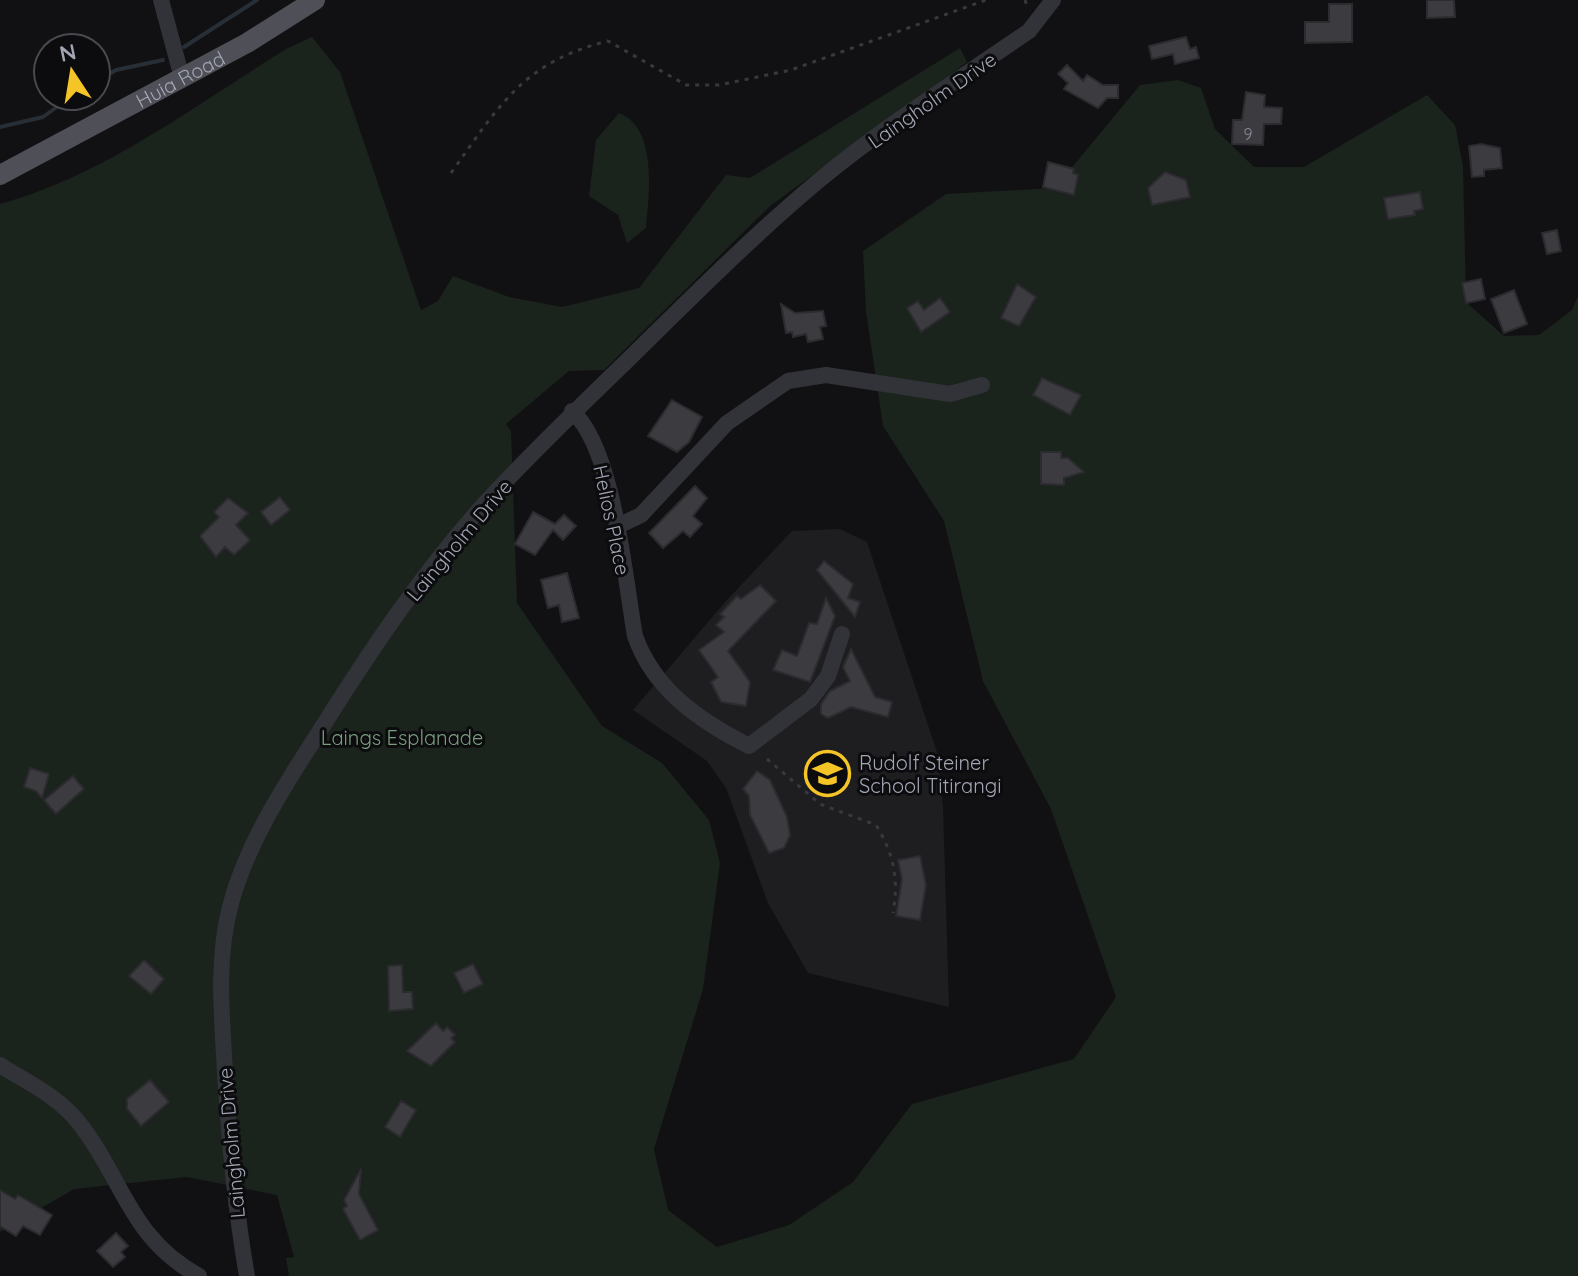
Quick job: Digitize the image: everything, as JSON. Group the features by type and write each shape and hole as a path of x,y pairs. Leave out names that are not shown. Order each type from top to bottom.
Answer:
{"main road":[{"name":"Huia Road","path":"0,175 182,78 315,0"}],"street":[{"path":"161,0 182,78"},
{"name":"Laingholm Drive","path":"247,1276 236,1215 220,992 223,944 230,906 243,870 306,753 359,669 429,571 485,504 572,411 727,262 819,180 1029,31 1053,0"},
{"path":"616,527 641,515 727,423 788,381 826,375 950,394 982,385"},
{"name":"Helios Place","path":"572,411 593,437 616,527 635,636 643,658 661,683 696,717 749,746 811,699 828,676 842,634"},
{"path":"0,1065 40,1087 78,1121 128,1209 164,1251 199,1276"}],"path":[{"path":"451,173 512,92 543,65 570,50 608,41 686,85 719,85 791,70 939,14 986,0"},
{"path":"767,759 820,804 876,825 885,840 898,885 893,913"}],"shaded area":[{"name":"Rudolf Steiner School Titirangi","path":"840,529 867,542 937,752 943,807 949,1007 808,973 768,903 726,788 707,761 633,710 726,601 792,531"}],"green space":[{"name":"Laings Esplanade","path":"312,37 340,72 421,310 438,301 453,276 509,297 562,307 639,288 726,175 750,178 960,48 967,62 770,206 604,370 569,371 506,424 511,431 517,603 602,726 662,763 709,820 720,863 703,989 654,1149 668,1210 717,1247 789,1225 853,1182 912,1104 1074,1059 1116,997 1051,809 983,681 944,521 883,426 866,311 863,251 946,194 1055,188 1140,85 1178,80 1201,88 1215,129 1254,167 1304,167 1427,95 1455,125 1463,166 1466,302 1504,336 1539,335 1572,310 1578,296 1578,1276 289,1276 286,1258 294,1257 277,1195 187,1177 74,1189 0,1232 0,204 76,176 112,157 286,49"},
{"path":"619,113 631,121 640,133 648,163 646,228 627,243 618,215 589,196 596,140"}],"building":[{"path":"1427,0 1454,0 1455,17 1427,18"},
{"path":"1329,4 1352,4 1352,42 1305,43 1305,22 1329,22"},
{"path":"1186,37 1190,49 1196,47 1199,58 1175,64 1173,54 1152,59 1149,46"},
{"path":"1067,65 1083,81 1087,75 1103,85 1118,85 1118,98 1107,98 1098,108 1064,89 1068,83 1058,74"},
{"path":"1246,92 1265,95 1264,107 1282,108 1281,124 1264,124 1263,145 1232,144 1233,120 1242,120"},
{"path":"1481,144 1500,148 1502,168 1484,170 1484,176 1472,177 1469,146"},
{"path":"1048,162 1074,169 1073,173 1078,175 1074,195 1043,187"},
{"path":"1165,172 1186,180 1190,197 1152,205 1148,188"},
{"path":"1420,192 1423,209 1414,211 1415,215 1388,219 1384,198"},
{"path":"1557,230 1561,251 1547,254 1542,233"},
{"path":"1481,279 1485,299 1466,303 1462,283"},
{"path":"1017,284 1036,297 1019,326 1001,318"},
{"path":"1514,290 1527,324 1504,333 1491,299"},
{"path":"940,298 950,312 921,332 907,308 918,301 924,310"},
{"path":"781,304 795,313 823,311 826,326 820,327 823,339 808,342 806,334 793,337 792,332 786,333"},
{"path":"1042,378 1081,395 1070,415 1033,395"},
{"path":"672,400 702,417 689,442 677,452 648,436"},
{"path":"1041,452 1061,452 1061,458 1068,458 1084,472 1064,478 1064,485 1041,484"},
{"path":"695,486 707,498 693,516 702,524 690,537 683,531 663,548 649,533"},
{"path":"280,497 290,510 271,525 261,512"},
{"path":"228,498 248,513 236,525 250,540 234,555 225,547 216,557 200,536 219,517 214,512"},
{"path":"533,512 555,524 564,515 576,526 563,540 553,530 535,555 515,544"},
{"path":"824,561 853,584 848,598 860,602 855,617 817,570"},
{"path":"567,573 579,618 562,622 559,605 548,608 541,580"},
{"path":"760,585 776,601 728,651 750,682 746,706 721,702 711,682 718,677 699,650 724,632 716,625 724,617 720,614 737,596 741,599"},
{"path":"826,598 835,616 810,682 773,670 782,650 797,656 809,623 817,624"},
{"path":"851,649 875,697 892,702 888,717 851,707 828,718 821,714 821,704 830,691 850,681 843,667"},
{"path":"30,768 49,774 42,798 36,791 24,787"},
{"path":"757,771 770,780 787,817 790,835 784,848 769,853 750,815 749,796 743,789"},
{"path":"73,776 84,789 56,814 44,800"},
{"path":"920,856 926,885 920,920 896,916 902,879 898,860"},
{"path":"144,960 164,979 151,994 129,976"},
{"path":"473,964 483,984 464,993 454,973"},
{"path":"402,965 403,992 412,992 413,1009 389,1011 388,966"},
{"path":"436,1023 443,1031 447,1027 455,1035 451,1038 455,1042 431,1066 407,1051"},
{"path":"150,1080 169,1102 141,1126 127,1109 127,1099"},
{"path":"401,1101 416,1110 400,1137 385,1127"},
{"path":"361,1169 359,1194 378,1230 360,1240 343,1209 347,1206 344,1200"},
{"path":"0,1190 15,1199 18,1195 52,1215 40,1235 23,1226 16,1236 0,1226"},
{"path":"116,1233 128,1246 121,1252 125,1257 113,1267 97,1251"}],"waterway":[{"path":"184,47 257,0"},
{"path":"112,72 163,60"},
{"path":"0,127 43,117 50,112"}],"place":[{"name":"Rudolf Steiner School Titirangi","path":"828,774"}]}
